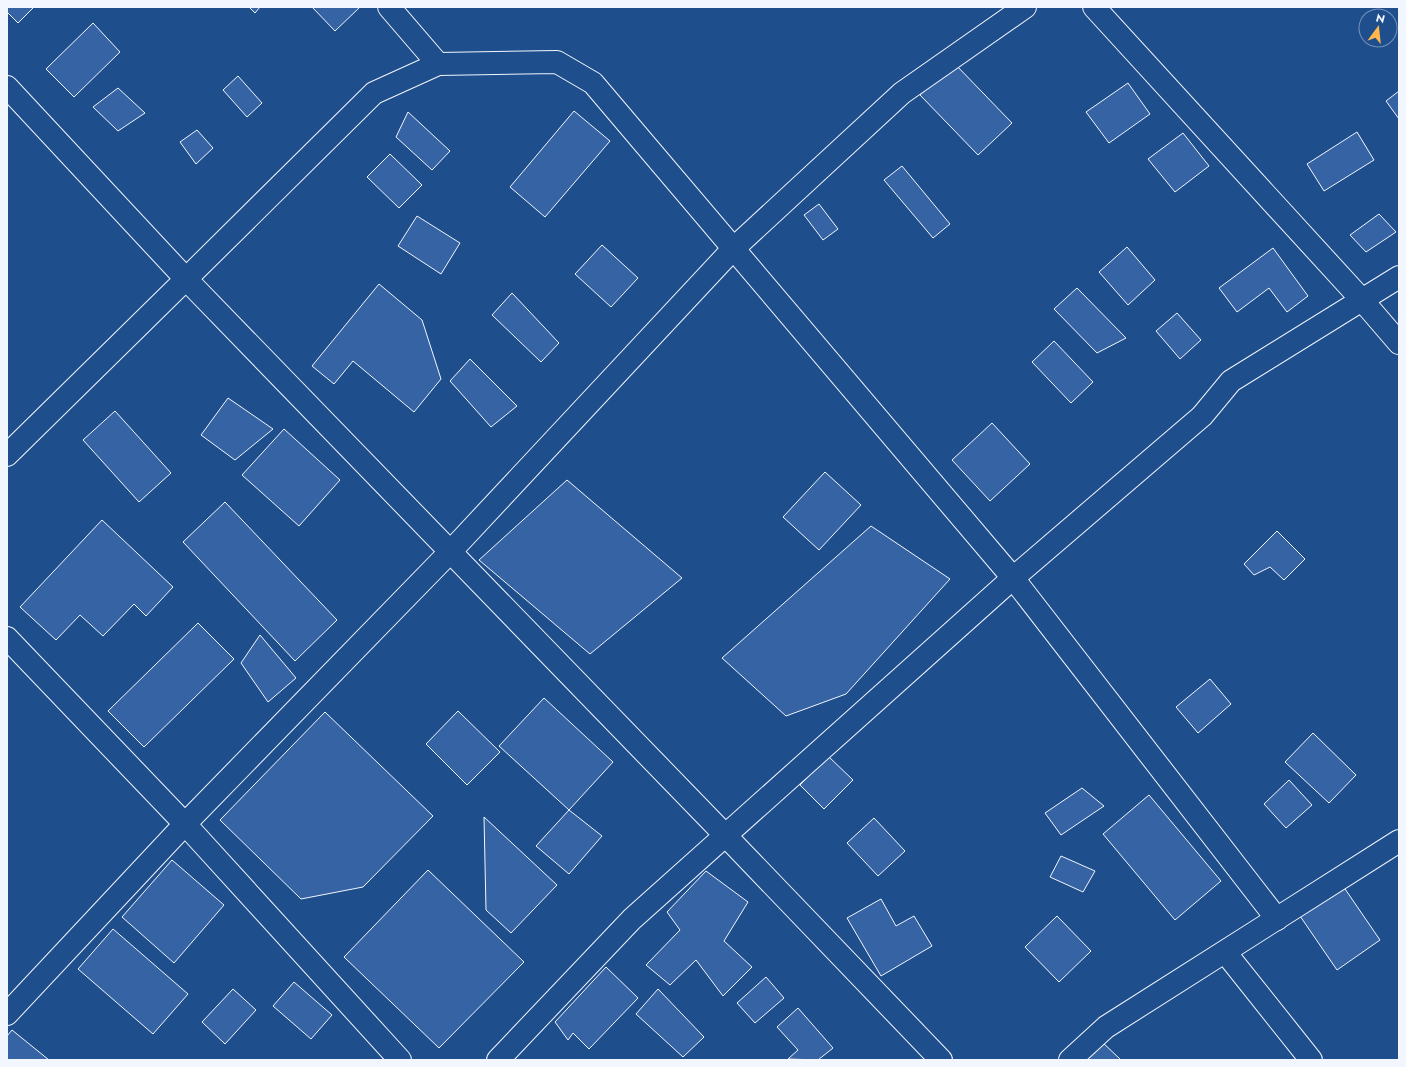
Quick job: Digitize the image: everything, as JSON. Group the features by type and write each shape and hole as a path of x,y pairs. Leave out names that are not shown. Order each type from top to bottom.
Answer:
{"street":[{"path":"389,7 438,64"},
{"path":"7,1014 184,824 451,551 733,249 902,93 1024,7"},
{"path":"1094,7 1362,300 1399,343"},
{"path":"7,455 374,93 438,64 557,62 593,83 1013,578 1277,919"},
{"path":"7,87 186,279 451,551 941,1060"},
{"path":"498,1060 632,920 1013,578 1202,416 1231,381 1399,277"},
{"path":"7,638 184,824 400,1060"},
{"path":"1070,1060 1106,1027 1399,841"},
{"path":"1225,952 1311,1060"}],"building":[{"path":"7,7 34,7 18,23 7,12"},
{"path":"249,7 260,7 255,13"},
{"path":"312,7 360,7 335,31"},
{"path":"93,23 120,52 74,97 46,69"},
{"path":"954,63 1012,123 978,155 920,95"},
{"path":"238,76 262,103 247,117 223,90"},
{"path":"1128,83 1150,114 1109,143 1086,112"},
{"path":"118,88 145,113 118,131 93,107"},
{"path":"1399,91 1399,119 1386,101"},
{"path":"574,111 610,141 545,217 510,187"},
{"path":"408,112 450,151 432,170 396,137"},
{"path":"197,130 213,148 196,164 180,142"},
{"path":"1357,132 1374,160 1324,191 1307,164"},
{"path":"1183,133 1209,166 1175,192 1148,159"},
{"path":"390,154 422,185 399,208 367,177"},
{"path":"902,166 950,224 933,238 884,180"},
{"path":"819,204 838,229 823,240 804,215"},
{"path":"1379,214 1396,232 1366,252 1350,235"},
{"path":"417,216 460,243 441,274 398,246"},
{"path":"602,245 638,278 611,307 575,274"},
{"path":"1127,247 1155,280 1128,305 1099,272"},
{"path":"1273,248 1308,296 1287,312 1269,288 1237,312 1219,288"},
{"path":"379,284 422,320 441,379 414,412 353,361 334,384 312,366"},
{"path":"1077,288 1126,338 1097,353 1054,309"},
{"path":"512,293 559,343 541,362 492,315"},
{"path":"1177,313 1201,340 1180,359 1156,331"},
{"path":"1054,341 1093,382 1071,403 1032,362"},
{"path":"470,359 517,406 491,427 450,381"},
{"path":"228,398 273,429 235,460 201,435"},
{"path":"115,411 171,473 139,502 83,440"},
{"path":"992,423 1030,464 990,501 952,460"},
{"path":"284,429 340,480 299,526 242,475"},
{"path":"825,472 861,505 819,550 783,517"},
{"path":"567,480 682,578 590,654 479,560"},
{"path":"225,502 337,620 295,661 183,542"},
{"path":"102,520 173,587 146,616 134,604 103,636 80,615 56,640 20,607"},
{"path":"871,526 950,579 846,694 786,716 722,658"},
{"path":"1277,531 1305,559 1284,580 1270,567 1254,575 1244,564"},
{"path":"198,623 234,659 144,747 108,711"},
{"path":"260,635 296,678 268,702 241,663"},
{"path":"1210,679 1231,704 1198,733 1176,707"},
{"path":"544,698 613,762 569,810 499,746"},
{"path":"458,711 500,752 467,785 426,744"},
{"path":"325,712 433,816 363,887 301,899 220,820"},
{"path":"1313,733 1356,775 1329,803 1285,762"},
{"path":"828,756 853,780 824,809 800,785"},
{"path":"1289,780 1312,805 1286,828 1264,804"},
{"path":"1082,788 1104,806 1061,835 1045,813"},
{"path":"1149,795 1221,881 1175,920 1103,834"},
{"path":"569,810 602,836 569,874 536,846"},
{"path":"484,817 557,885 511,933 486,910"},
{"path":"874,818 905,851 878,876 847,843"},
{"path":"1061,856 1095,871 1083,892 1050,877"},
{"path":"172,860 224,905 174,963 122,917"},
{"path":"428,870 524,962 439,1048 344,957"},
{"path":"706,871 748,902 724,941 752,967 723,996 696,960 670,985 646,965 680,930 667,912"},
{"path":"1343,886 1380,940 1337,970 1300,916"},
{"path":"881,899 896,926 914,916 932,946 881,976 847,918"},
{"path":"1057,916 1091,951 1059,982 1025,947"},
{"path":"113,929 188,994 153,1034 78,969"},
{"path":"606,967 638,998 589,1049 573,1033 568,1040 555,1022"},
{"path":"766,977 784,998 755,1023 737,1003"},
{"path":"294,982 332,1015 311,1039 273,1006"},
{"path":"233,989 256,1010 225,1044 202,1022"},
{"path":"658,989 704,1037 683,1057 636,1014"},
{"path":"798,1008 833,1048 818,1060 788,1059 798,1050 777,1027"},
{"path":"12,1030 49,1060 7,1060 7,1036"},
{"path":"1100,1040 1121,1060 1084,1060"}]}
